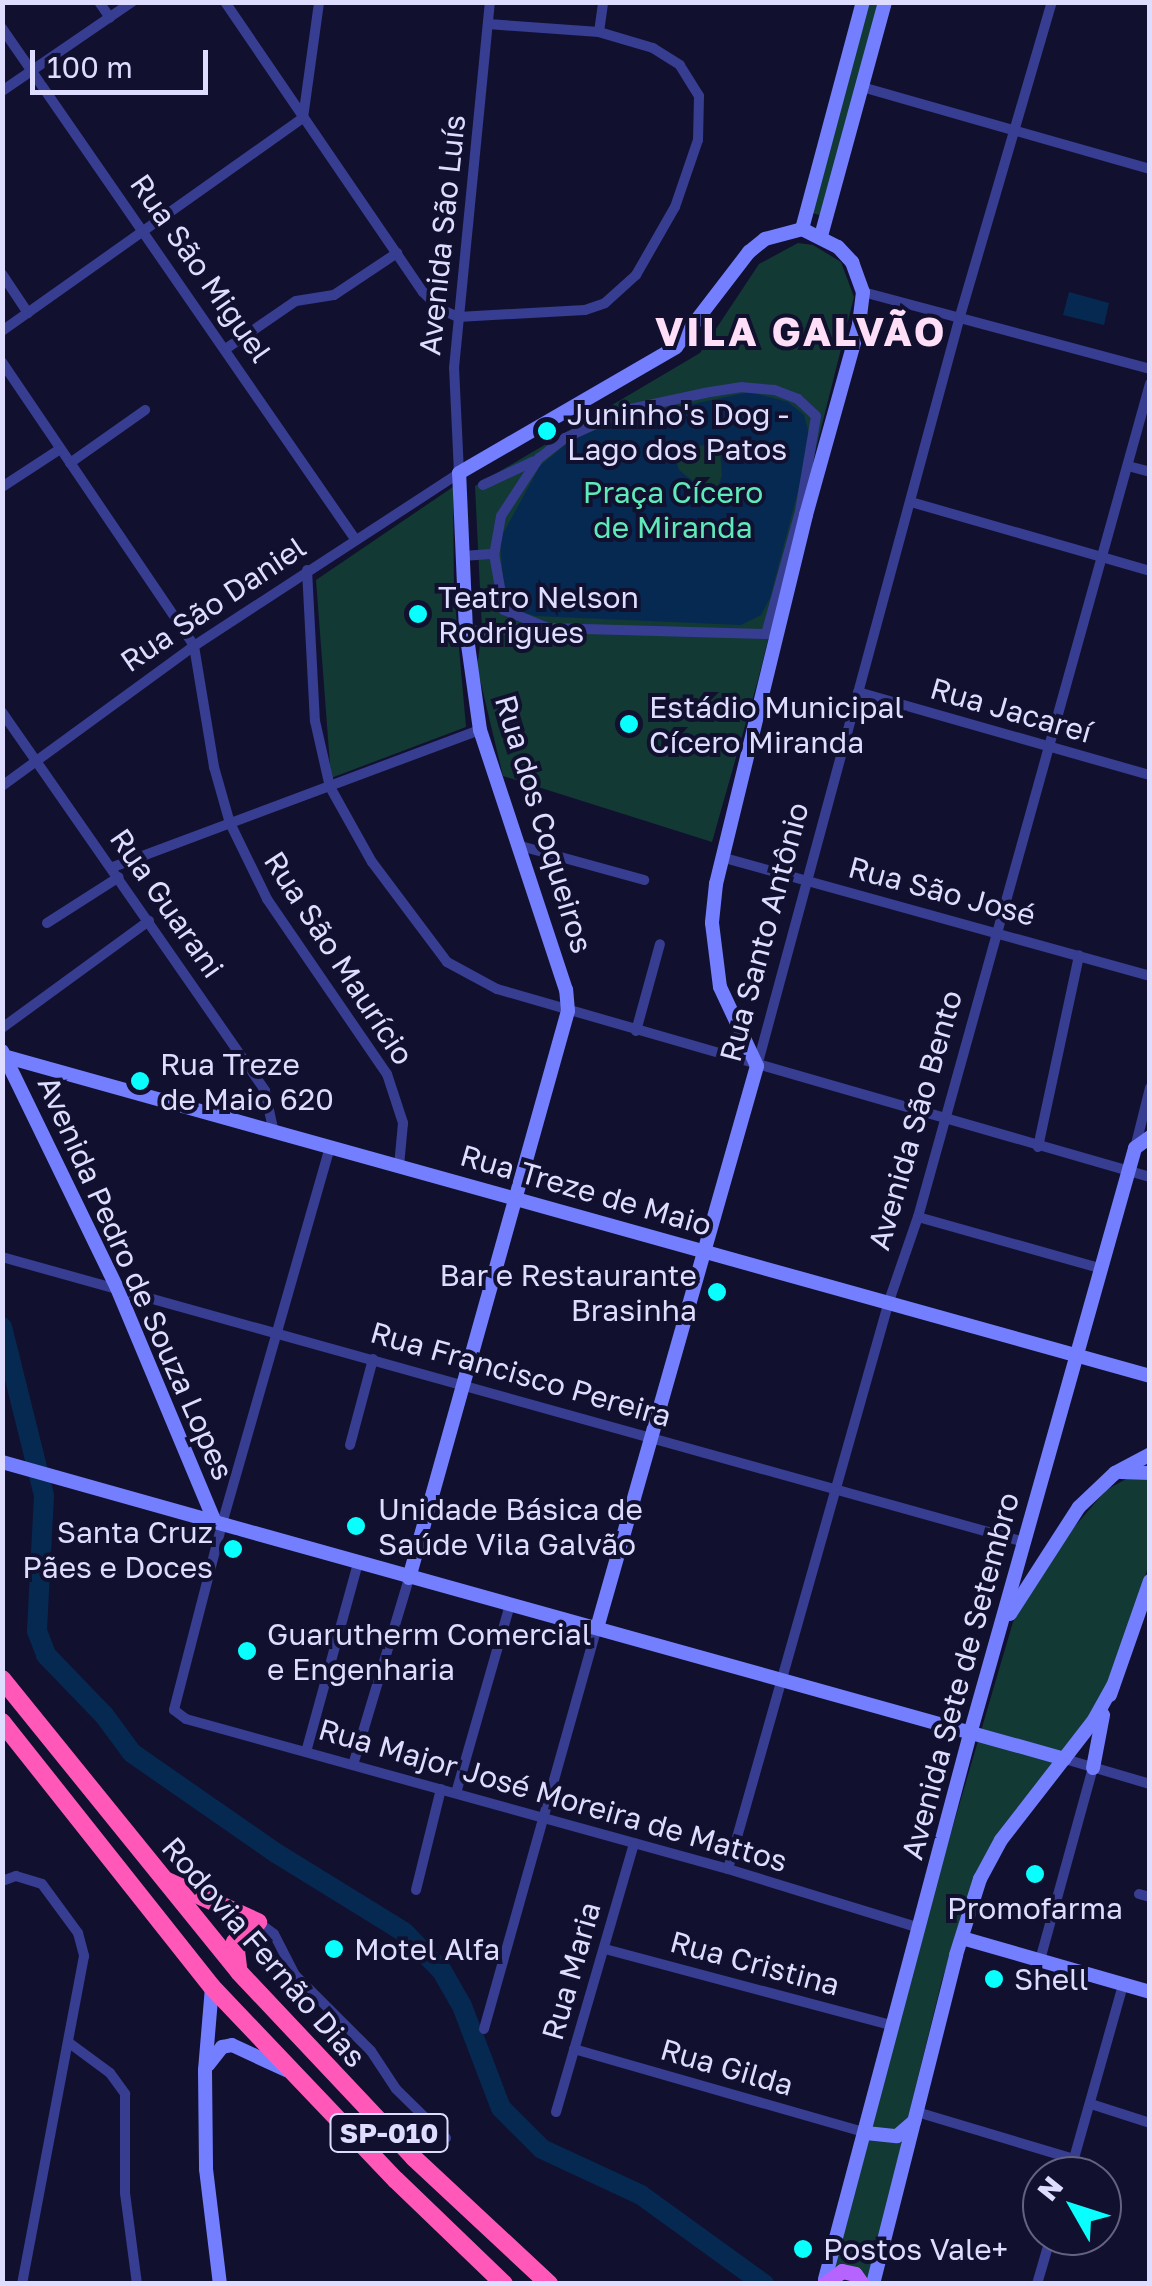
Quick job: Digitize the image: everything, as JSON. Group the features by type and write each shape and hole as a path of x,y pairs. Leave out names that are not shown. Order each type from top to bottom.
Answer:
{"highway":[{"name":"Rodovia Fernão Dias","path":"2,1679 239,1972 414,2158 549,2284"},
{"name":"Rodovia Fernão Dias","path":"2,1722 212,1987 504,2284"},
{"path":"160,1878 258,1922 235,1942 239,1972"}],"main road":[{"path":"825,2281 842,2271 855,2274 862,2284"}],"street":[{"path":"99,2 110,18"},
{"path":"2,91 132,2"},
{"path":"225,2 423,292 458,317 585,310 606,303 636,274 668,220 698,140 699,96 680,65 668,56 600,32 488,24"},
{"path":"2,331 303,118 319,2"},
{"name":"Avenida São Luís","path":"459,474 454,368 490,2"},
{"path":"600,32 604,2"},
{"path":"802,230 863,2"},
{"path":"821,236 885,2"},
{"name":"Rua Santo Antônio","path":"484,2030 757,1066 960,316 1052,2"},
{"name":"Rua São Miguel","path":"2,28 227,348 355,539"},
{"path":"862,87 1150,169"},
{"path":"808,209 816,217 827,214"},
{"path":"459,474 676,346 692,332 749,252 766,239 802,230 821,236 852,262 862,292 859,325 721,856 712,922 720,987 757,1066"},
{"path":"227,348 296,301 334,294 397,253"},
{"path":"2,274 28,313"},
{"path":"862,292 1150,369"},
{"name":"Rua São Maurício","path":"2,362 194,646 214,767 230,822 267,899 387,1074 402,1123 399,1166"},
{"name":"Avenida São Bento","path":"728,1869 888,1304 918,1216 994,930 1150,384"},
{"path":"466,630 548,628 766,634 800,511 816,416 798,400 774,390 742,387 704,392 626,410 565,438 539,458 482,485"},
{"path":"70,463 145,410"},
{"path":"2,486 60,449"},
{"path":"539,458 500,516 494,554 504,610 548,628"},
{"path":"1128,466 1150,472"},
{"name":"Rua São Daniel","path":"2,786 194,646 459,474"},
{"name":"Rua dos Coqueiros","path":"459,474 466,630 480,730 566,990 568,1011"},
{"path":"911,502 1150,570"},
{"path":"463,556 494,554"},
{"path":"307,570 315,721 330,787 372,862 447,962 497,989 568,1011 1150,1177"},
{"name":"Rua Jacareí","path":"858,692 1150,775"},
{"name":"Rua Guarani","path":"2,712 265,1091 273,1130"},
{"path":"47,923 116,872 230,822 480,730"},
{"path":"517,845 644,880"},
{"name":"Rua São José","path":"721,856 1150,976"},
{"path":"2,1028 150,921"},
{"path":"636,1031 660,944"},
{"path":"1038,1147 1079,955"},
{"path":"354,1764 568,1011"},
{"name":"Rua Treze de Maio","path":"4,1054 1150,1376"},
{"name":"Avenida Pedro de Souza Lopes","path":"4,1054 117,1288 218,1523"},
{"name":"Avenida Sete de Setembro","path":"825,2281 970,1734 1103,1269 1150,1088"},
{"path":"1135,1148 1150,1137"},
{"path":"218,1523 278,1333 330,1147"},
{"path":"918,1216 1103,1269"},
{"name":"Rua Francisco Pereira","path":"4,1257 1024,1542"},
{"path":"350,1445 373,1359"},
{"path":"999,1632 1078,1507 1115,1472 1150,1454"},
{"path":"2,1462 1150,1784"},
{"path":"1115,1472 1150,1473"},
{"name":"Rua Major José Moreira de Mattos","path":"218,1523 174,1710 186,1719 728,1869 920,1928"},
{"path":"306,1752 358,1563"},
{"path":"1040,1960 1093,1768 1094,1742 1149,1581"},
{"path":"456,1793 510,1605"},
{"path":"873,2284 962,1938 995,1850 1065,1759 1112,1686"},
{"path":"416,1890 441,1789"},
{"name":"Rua Maria","path":"556,2112 634,1843"},
{"path":"2,1881 16,1876 42,1884 82,1940 84,1956 22,2284"},
{"path":"258,1922 274,1934 295,1975 370,2052 396,2089 446,2138"},
{"path":"962,1938 1150,1992"},
{"name":"Rua Cristina","path":"605,1948 894,2026"},
{"path":"1075,2156 1123,1984"},
{"path":"212,1987 206,2070 208,2205 220,2284"},
{"path":"68,2042 110,2073 125,2094 125,2193 138,2284"},
{"path":"206,2070 215,2052 232,2045 299,2078"},
{"name":"Rua Gilda","path":"574,2048 866,2133"},
{"path":"1090,2104 1150,2123"},
{"path":"866,2133 897,2136 916,2116"},
{"path":"916,2116 1063,2156"},
{"path":"1037,2284 1045,2256"}],"green space":[{"path":"869,3 880,3 823,216 812,213"},
{"name":"Praça Cícero de Miranda","path":"798,243 813,245 841,262 854,297 758,680 712,842 503,776 477,667 482,630 475,486 700,353 759,264"},
{"path":"453,487 454,591 466,727 331,778 316,580"},
{"path":"1128,1478 1149,1478 1149,1563 1128,1635 1097,1707 979,1867 942,1980 868,2280 834,2267 918,1945 1013,1622 1064,1539 1106,1490"}],"water":[{"path":"1069,292 1109,303 1104,325 1063,315"},
{"name":"Praça Cícero de Miranda","path":"750,392 788,402 804,415 811,441 770,598 761,615 741,625 535,616 511,608 504,594 500,539 540,466 572,439 630,417","holes":["713,445 720,449 722,475 718,488 705,491 679,470 674,453 680,446"]}],"waterway":[{"path":"2,1327 44,1496 37,1631 46,1655 104,1715 132,1753 276,1853 404,1932 442,1971 462,2006 501,2108 542,2149 641,2195 764,2284"}],"place":[{"name":"Juninho's Dog - Lago dos Patos","path":"547,431"},
{"name":"Teatro Nelson Rodrigues","path":"418,614"},
{"name":"Estádio Municipal Cícero Miranda","path":"629,724"},
{"name":"Rua Treze de Maio 620","path":"140,1081"},
{"name":"Bar e Restaurante Brasinha","path":"717,1292"},
{"name":"Unidade Básica de Saúde Vila Galvão","path":"356,1526"},
{"name":"Santa Cruz Pães e Doces","path":"233,1549"},
{"name":"Guarutherm Comercial e Engenharia","path":"247,1651"},
{"name":"Promofarma","path":"1035,1874"},
{"name":"Motel Alfa","path":"334,1949"},
{"name":"Shell","path":"994,1979"},
{"name":"Postos Vale+","path":"803,2249"}],"district":[{"name":"VILA GALVÃO","path":"801,331"}]}
